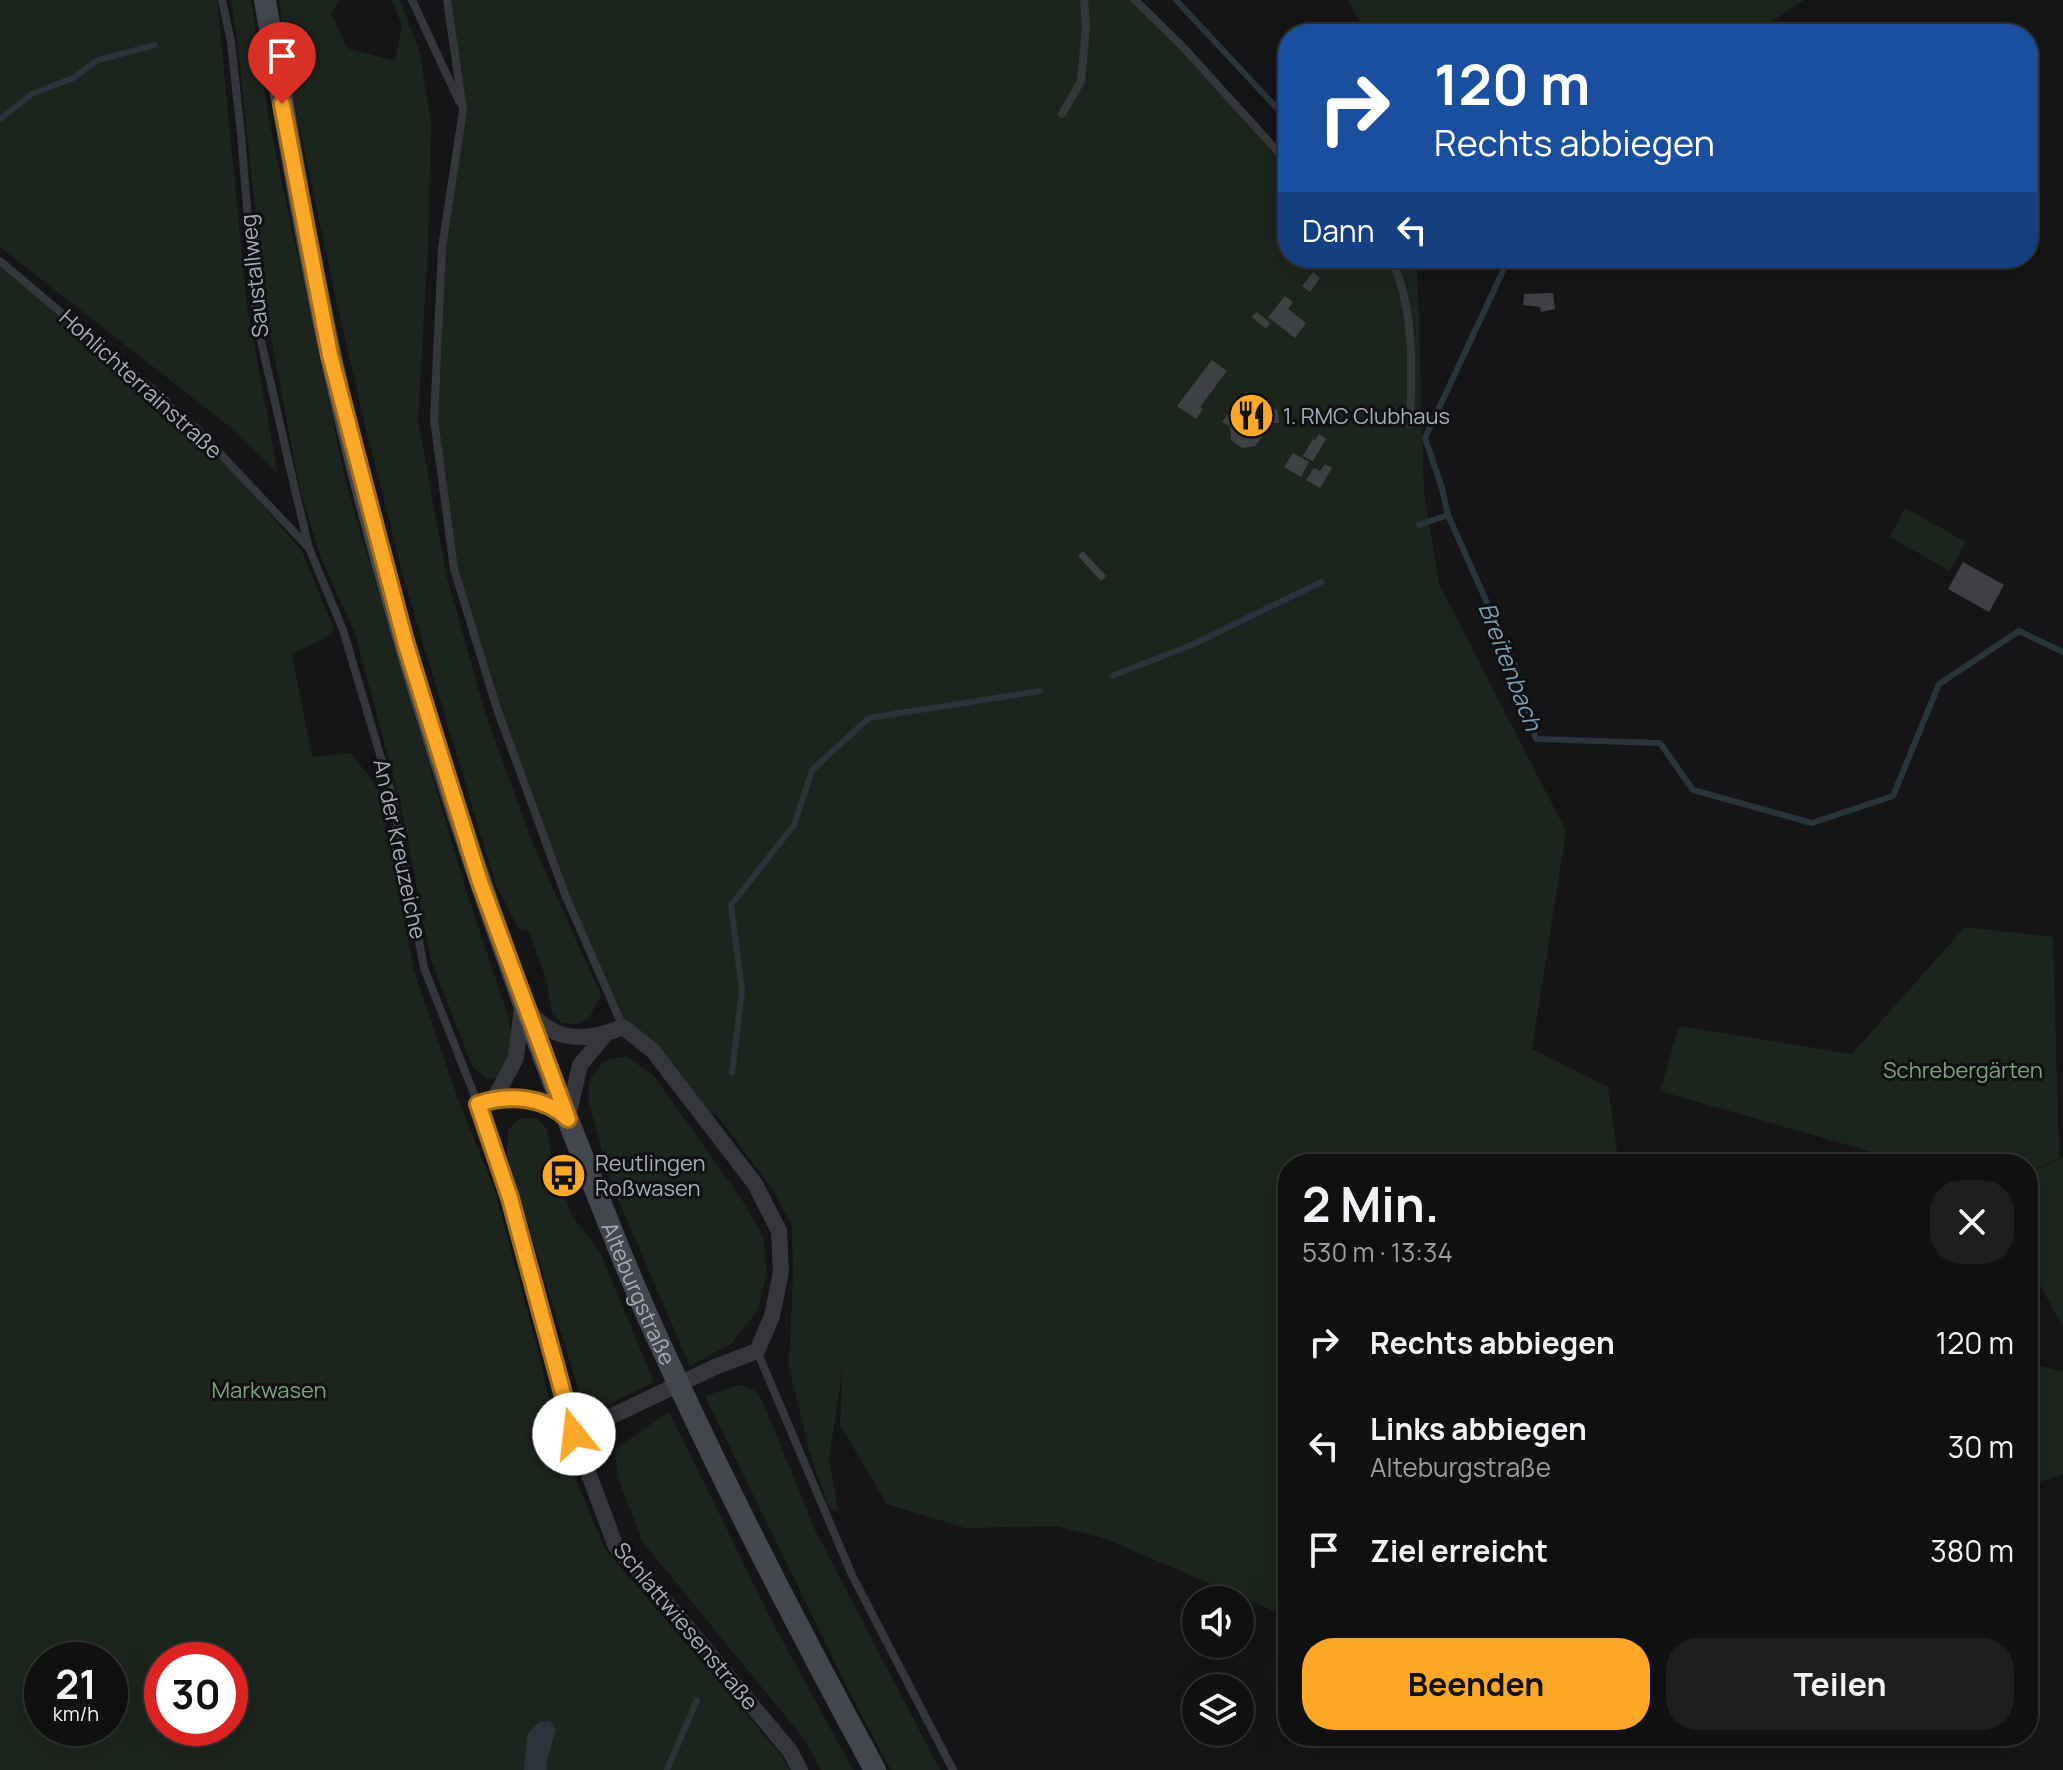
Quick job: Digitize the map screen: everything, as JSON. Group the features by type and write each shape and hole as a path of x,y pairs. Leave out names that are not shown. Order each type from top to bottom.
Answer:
{"main road":[{"name":"Alteburgstraße","path":"265,0 292,161 330,355 367,504 433,738 522,1000 660,1344 697,1423 875,1770"}],"street":[{"path":"522,1000 537,1020 557,1035 605,1035 623,1027 653,1051 755,1184 779,1231 781,1272 772,1316 757,1351 715,1367 574,1434"},
{"path":"486,1102 516,1058 522,1000"},
{"path":"486,1102 538,1100 568,1119 580,1065 605,1035"},
{"name":"Schlattwiesenstraße","path":"486,1102 574,1434 616,1547 790,1751 800,1770"}],"lane":[{"name":"Saustallweg","path":"222,0 231,42 256,319 309,548"},
{"path":"412,0 463,110"},
{"path":"447,0 463,110 442,248 434,419 454,569 497,709 566,897 623,1027"},
{"path":"1062,114 1081,81 1086,27 1084,0"},
{"path":"1135,0 1182,46 1278,152"},
{"name":"Hohlichterrainstraße","path":"0,261 197,429 309,548"},
{"path":"1396,268 1402,282 1410,338 1410,424"},
{"name":"An der Kreuzeiche","path":"309,548 343,630 392,795 424,968 486,1102"},
{"path":"757,1351 852,1575 953,1770"}],"green space":[{"path":"0,0 217,0 247,306 278,474 230,427 0,247"},
{"path":"231,0 251,0 269,121 346,482 465,887 508,1016 512,1040 509,1056 498,1077 488,1080 472,1066 431,960 400,801 355,633 321,558 300,490 265,307"},
{"path":"279,0 340,0 331,14 347,48 395,61 402,26 392,0 400,0 420,53 431,124 418,420 446,574 486,716 535,849 601,995 589,1018 578,1024 562,1023 552,1013 546,978 528,929 520,931 496,885 405,583 335,295 290,83"},
{"path":"447,0 1135,0 1278,151 1278,268 1417,268 1424,493 1439,584 1566,831 1532,1049 1608,1087 1618,1154 1278,1154 1278,1613 1254,1602 1254,1586 1216,1586 1106,1539 1057,1526 965,1528 887,1504 840,1425 843,1366 829,1459 838,1509 830,1511 810,1453 789,1367 792,1226 773,1190 716,1114 699,1111 623,1027 566,897 497,709 454,569 434,419 442,248 463,110"},
{"path":"1348,0 1804,0 1768,24 1361,24"},
{"name":"Markwasen","path":"0,261 207,441 302,551 334,630 322,640 292,654 312,757 351,753 378,788 414,971 459,1102 494,1188 558,1437 605,1549 781,1755 790,1770 0,1770"},
{"path":"1905,508 1966,542 1950,571 1890,537"},
{"name":"Schrebergärten","path":"1965,927 2053,937 2059,1159 2038,1168 2038,1154 1878,1154 1660,1091 1679,1026 1852,1054"},
{"path":"626,1056 654,1076 742,1200 763,1236 767,1273 757,1311 732,1343 690,1366 611,1183 589,1104 589,1080 604,1061"},
{"path":"520,1118 536,1118 547,1129 552,1159 572,1216 600,1252 654,1382 586,1415 507,1154 508,1130"},
{"path":"2063,1158 2063,1327 2038,1281 2038,1169"},
{"path":"2038,1365 2063,1372 2063,1474 2038,1483"},
{"path":"739,1385 757,1392 815,1530 940,1770 891,1770 856,1705 705,1396"},
{"path":"669,1412 774,1625 853,1770 821,1770 805,1740 642,1541 619,1480 614,1450"}],"shaded area":[{"path":"550,1721 556,1729 547,1770 524,1770 527,1735 539,1722"}],"building":[{"path":"1313,272 1320,278 1310,292 1302,286"},
{"path":"1553,293 1555,309 1541,312 1540,307 1523,305 1524,294"},
{"path":"1285,296 1293,302 1288,309 1306,323 1295,338 1268,317"},
{"path":"1257,312 1270,323 1266,329 1252,317"},
{"path":"1212,360 1227,371 1200,407 1203,409 1196,419 1177,406"},
{"name":"1. RMC Clubhaus","path":"1246,391 1252,396 1246,404 1261,403 1270,410 1277,409 1279,423 1273,423 1255,446 1242,448 1231,440 1230,426 1222,422"},
{"path":"1319,434 1326,439 1313,461 1303,456"},
{"path":"1293,453 1309,462 1301,477 1284,467"},
{"path":"1325,464 1332,468 1320,488 1306,480 1314,468 1320,471"},
{"path":"1083,551 1106,576 1101,581 1078,556"},
{"path":"1963,562 2004,585 1989,612 1948,589"}],"waterway":[{"name":"Breitenbach","path":"1176,0 1278,109"},
{"path":"0,119 32,94 73,78 98,60 155,45"},
{"name":"Breitenbach","path":"1504,268 1425,438 1448,515 1516,668 1536,739 1660,743 1693,790 1812,823 1893,796 1939,684 2019,631 2063,652"},
{"path":"1419,525 1448,515"},
{"path":"1112,676 1194,644 1321,582"},
{"path":"732,1073 742,991 731,905 794,825 812,770 869,718 1040,691"},
{"path":"667,1770 697,1700"}],"place":[{"name":"1. RMC Clubhaus","path":"1252,416"},
{"name":"Reutlingen Roßwasen","path":"564,1176"}],"route":[{"path":"282,104 330,355 406,645 480,882 568,1119 549,1104 538,1100 494,1099 478,1104 510,1198 574,1434"}]}
